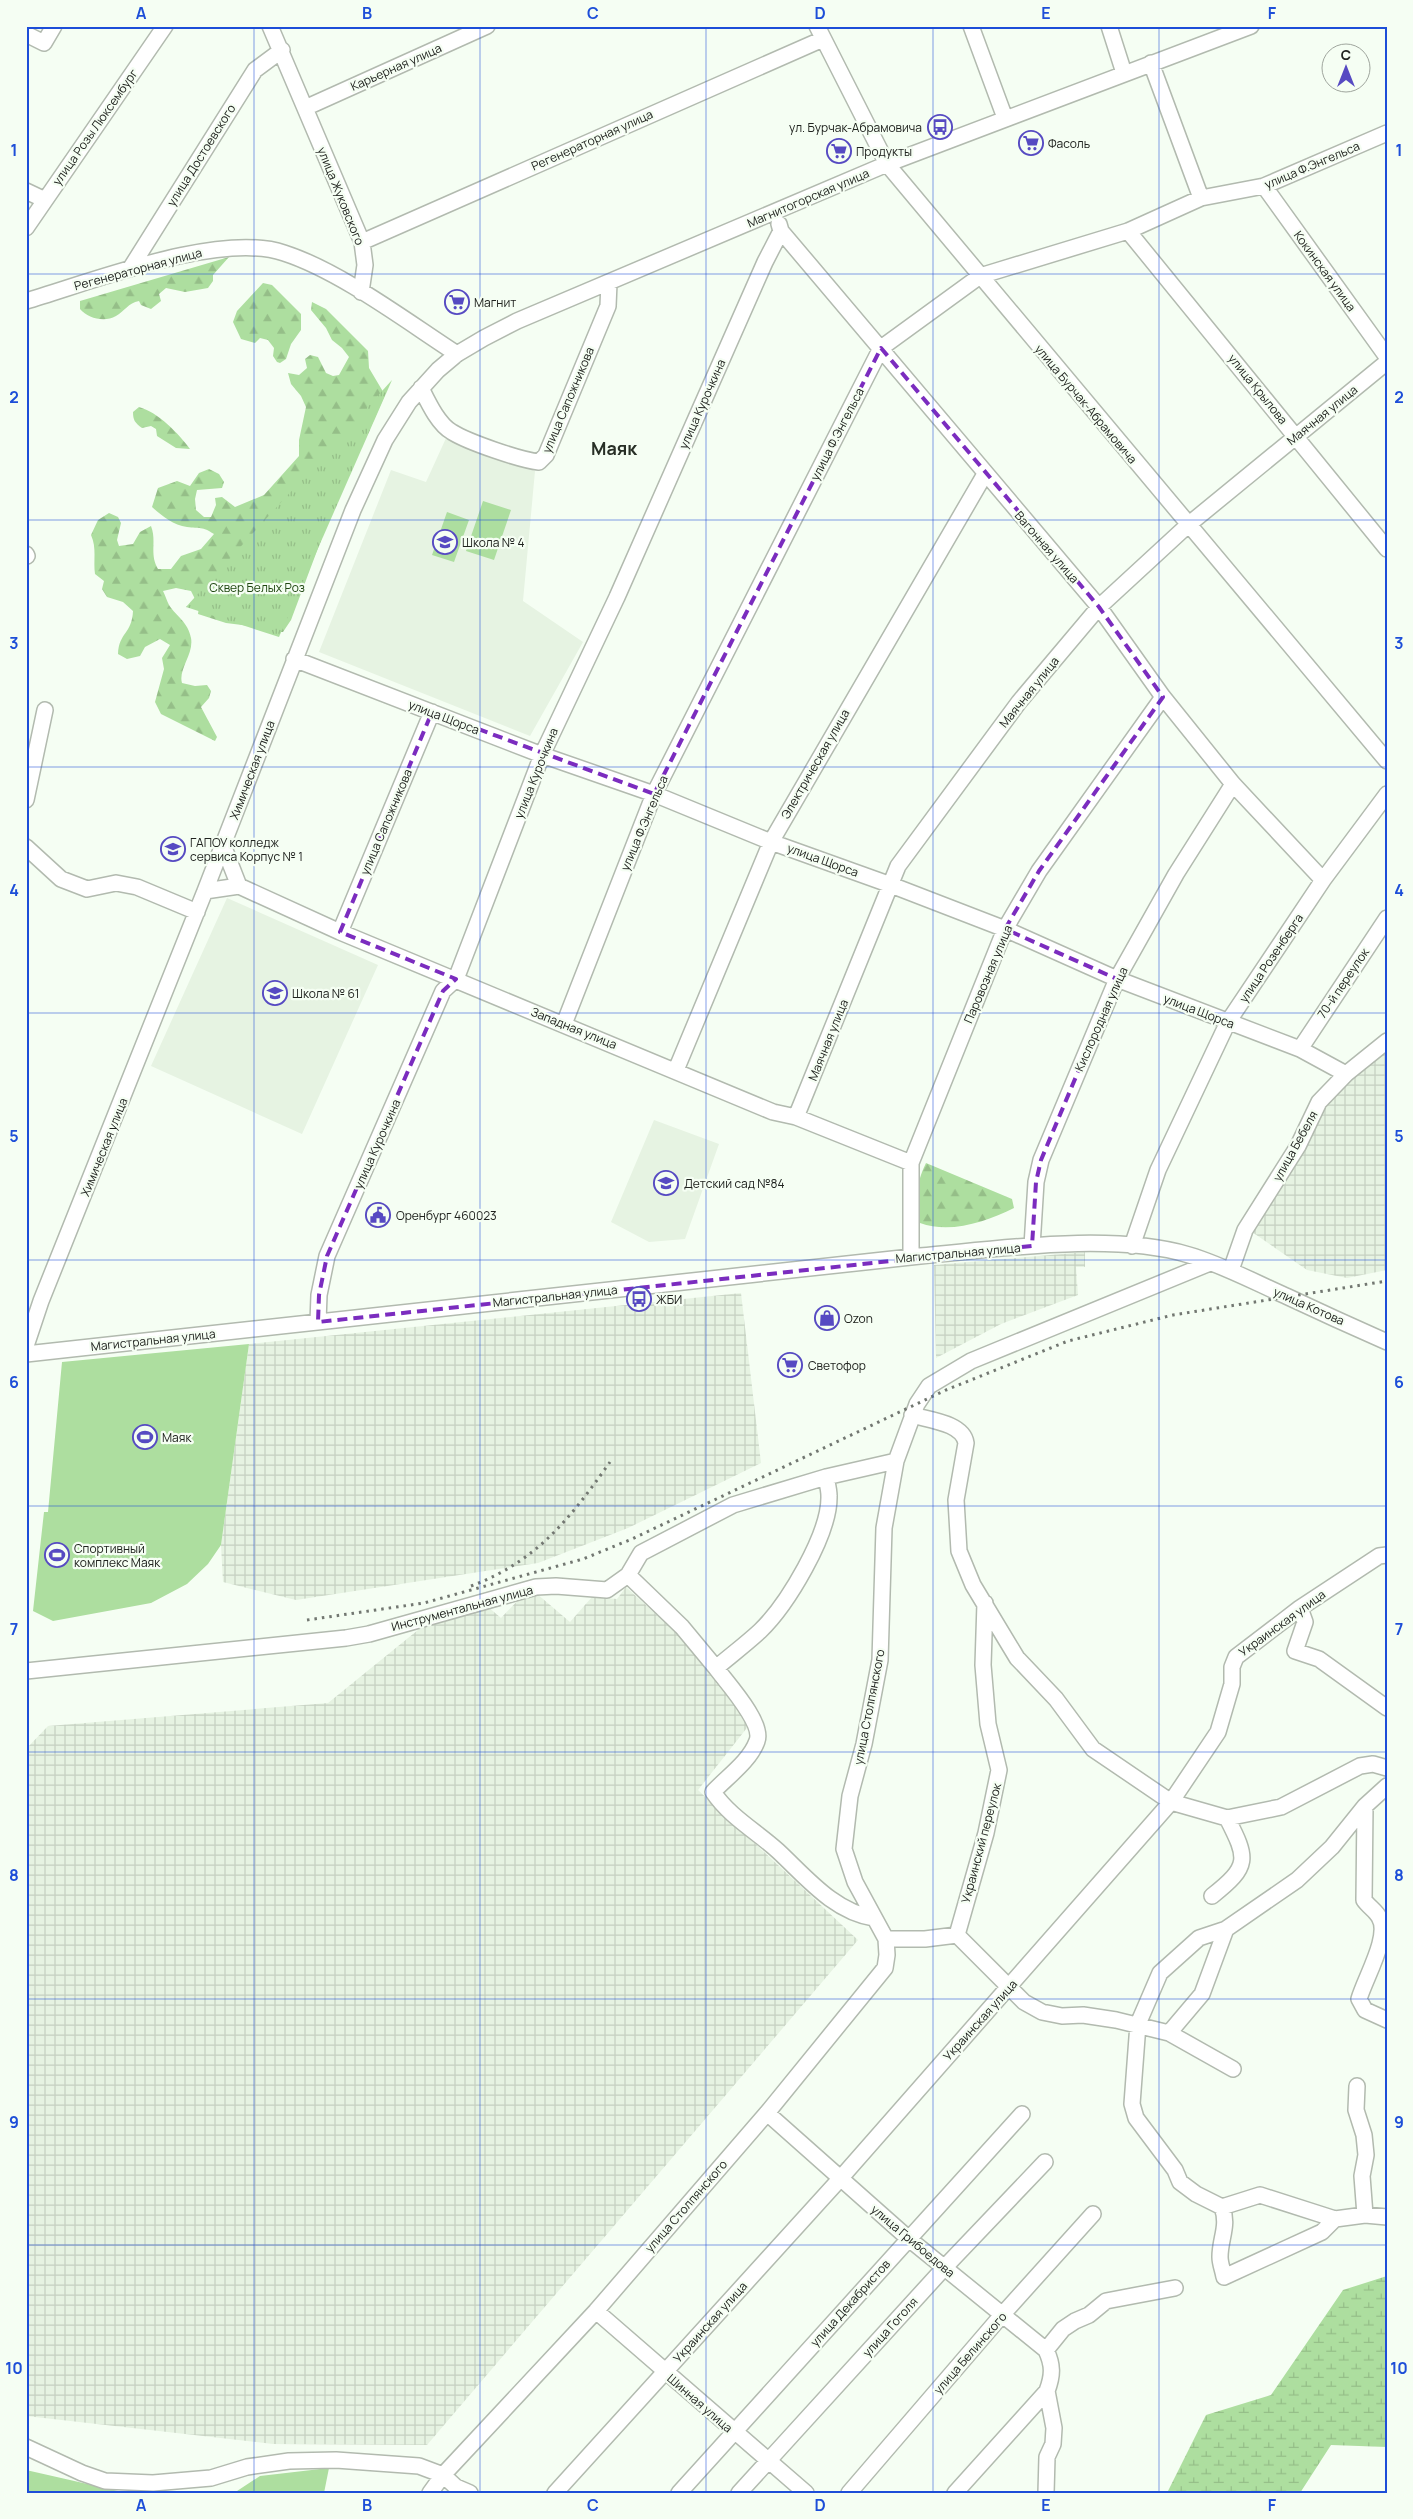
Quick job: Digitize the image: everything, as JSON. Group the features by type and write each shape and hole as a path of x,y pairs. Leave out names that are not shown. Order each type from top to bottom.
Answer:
{"street":[{"path":"26,34 44,43 54,26"},
{"name":"улица Розы Люксембург","path":"26,228 165,26"},
{"name":"улица Жуковского","path":"270,26 282,50 362,242 365,265 361,292"},
{"name":"Карьерная улица","path":"305,108 487,26"},
{"path":"971,26 1005,118"},
{"path":"1109,26 1124,73"},
{"name":"Магнитогорская улица","path":"457,354 517,321 887,164 1251,26"},
{"name":"улица Бурчак-Абрамовича","path":"820,32 887,164 1387,761"},
{"name":"Регенераторная улица","path":"362,242 820,32"},
{"name":"улица Достоевского","path":"130,269 255,70 282,50"},
{"path":"1151,63 1201,198"},
{"name":"улица Ф.Энгельса","path":"564,1024 654,794 881,348 980,276 1128,231 1201,198 1264,186 1386,135"},
{"name":"Кокинская улица","path":"1264,186 1387,357"},
{"path":"26,192 45,200"},
{"name":"Вагонная улица","path":"775,213 782,232 1099,607 1163,697 1233,784 1323,880"},
{"name":"улица Крылова","path":"1128,231 1387,549"},
{"name":"улица Курочкина","path":"318,1322 319,1295 327,1256 443,991 456,979 542,755 617,597 766,262 782,232"},
{"name":"Регенераторная улица","path":"26,301 130,269 210,250 249,247 283,252 316,267 361,292"},
{"name":"улица Сапожникова","path":"421,388 430,406 451,431 525,460 539,462 546,455 608,306 609,283"},
{"path":"361,292 457,354"},
{"name":"Химическая улица","path":"26,1346 42,1301 197,912 352,510 376,458 396,421 421,388 457,354"},
{"name":"Маячная улица","path":"796,1117 898,866 1019,702 1099,607 1188,525 1387,362"},
{"name":"Электрическая улица","path":"676,1070 771,842 985,474"},
{"name":"улица Щорса","path":"294,659 542,755 654,794 771,842 891,885 1004,929 1117,979 1300,1048 1346,1074"},
{"name":"Паровозная улица","path":"911,1257 911,1163 1004,929 1039,871 1163,697"},
{"path":"26,800 45,710"},
{"name":"улица Сапожникова","path":"340,932 432,712"},
{"name":"Кислородная улица","path":"1032,1246 1036,1182 1041,1160 1117,979 1176,874 1233,784"},
{"name":"улица Розенберга","path":"1132,1246 1158,1170 1228,1022 1323,880 1387,794"},
{"path":"205,891 239,886 223,845"},
{"path":"26,847 61,879 87,889 116,883 137,887 197,912"},
{"name":"Западная улица","path":"239,886 340,932 676,1070 773,1112 796,1117 911,1163"},
{"name":"70-й переулок","path":"1300,1048 1387,918"},
{"name":"улица Бебеля","path":"1231,1270 1245,1230 1293,1154 1319,1102 1346,1074 1387,1041"},
{"name":"Магистральная улица","path":"26,1354 911,1257 1032,1246 1082,1244 1161,1248 1188,1254 1231,1270"},
{"name":"улица Столпянского","path":"430,2493 443,2476 596,2311 766,2113 884,1968 887,1955 886,1939 855,1882 844,1849 850,1796 864,1744 880,1660 884,1528 896,1461 912,1415 929,1386 971,1361 1210,1263"},
{"name":"улица Котова","path":"1231,1270 1387,1342"},
{"path":"912,1415 958,1430 965,1436 966,1444 956,1500 960,1551 972,1585 985,1603 1017,1658 1056,1698 1093,1749 1171,1802 1227,1818 1281,1807 1360,1766 1373,1764 1387,1768"},
{"name":"Инструментальная улица","path":"26,1671 346,1638 369,1634 536,1587 556,1586 607,1590 628,1574 641,1553 733,1505 826,1477 896,1461"},
{"path":"716,1668 760,1631 779,1609 806,1566 824,1524 829,1497 826,1477"},
{"name":"Украинская улица","path":"555,2493 839,2180 1171,1802 1218,1732 1232,1684 1232,1668 1236,1657 1300,1608 1379,1556 1387,1554"},
{"path":"628,1574 682,1627 716,1668 753,1719 758,1733 752,1750 713,1792 748,1829 778,1850 799,1873 847,1910 874,1918"},
{"name":"Украинский переулок","path":"957,1935 986,1833 999,1770 988,1724 983,1665 985,1603"},
{"path":"1300,1608 1305,1622 1295,1651 1319,1659 1387,1708"},
{"path":"1335,2219 1322,2232 1224,2277 1220,2258 1222,2236 1227,2220 1222,2207 1196,2194 1180,2182 1175,2170 1136,2118 1132,2104 1138,2024 1160,1973 1199,1938 1226,1929 1297,1880 1332,1847 1365,1806 1387,1786"},
{"path":"1365,1806 1364,1900 1370,1909 1379,1914 1383,1925 1378,1951 1359,1998 1365,2010 1387,2020"},
{"path":"1212,1896 1227,1884 1239,1869 1243,1859 1242,1848 1227,1818"},
{"path":"1168,2033 1202,1994 1226,1929"},
{"path":"886,1939 925,1939 957,1935 1024,2002 1042,2012 1062,2016 1083,2015 1138,2024 1168,2033 1233,2068"},
{"path":"1357,2086 1356,2110 1364,2136 1366,2155 1362,2176 1365,2215"},
{"name":"улица Грибоедова","path":"766,2113 839,2180 908,2239 1046,2350"},
{"name":"улица Декабристов","path":"679,2493 733,2431 1022,2114"},
{"name":"улица Гоголя","path":"738,2493 1044,2162"},
{"path":"1222,2207 1260,2195 1335,2219 1365,2215 1387,2217"},
{"name":"улица Белинского","path":"849,2493 1002,2315 1093,2214"},
{"path":"955,2493 1047,2391 1053,2371 1046,2350 1063,2329 1089,2315 1106,2301 1175,2288"},
{"name":"Шинная улица","path":"596,2311 806,2493"},
{"path":"1046,2493 1047,2457 1053,2444 1054,2428 1047,2391"},
{"path":"26,2447 82,2473 105,2480 153,2483 210,2478 247,2466 289,2461 336,2460 419,2466 443,2476 456,2487 470,2493"}],"highlighted area":[{"path":"881,348 1099,607 1163,697 1039,871 1005,929 1117,979 1041,1160 1036,1182 1032,1246 318,1322 319,1295 327,1256 443,991 456,979 340,932 432,712 654,794"}],"shaded area":[{"name":"Школа № 4","path":"447,436 535,471 523,601 583,642 530,736 319,652 391,470 426,482"},
{"name":"Школа № 61","path":"227,898 378,965 302,1134 151,1066"},
{"path":"1387,1050 1387,1270 1347,1278 1307,1270 1252,1232 1275,1196 1327,1100"},
{"name":"Детский сад №84","path":"654,1120 719,1144 685,1239 649,1242 611,1222"},
{"path":"1085,1252 1085,1267 1076,1267 1078,1295 1001,1324 936,1358 934,1265"},
{"path":"741,1293 761,1463 628,1528 538,1563 296,1600 223,1582 221,1545 249,1344"},
{"path":"626,1587 698,1653 750,1724 698,1790 858,1940 427,2445 273,2444 26,2416 26,1749 48,1726 328,1703 429,1621 487,1606 501,1618 523,1595 536,1593 570,1622 592,1597 617,1599"}],"green space":[{"path":"229,257 213,275 213,281 208,288 185,292 166,288 159,294 161,301 151,309 141,305 139,301 132,303 116,316 101,319 92,317 80,309 80,301"},
{"path":"263,283 272,285 301,314 301,330 291,344 286,359 280,363 273,356 274,348 268,340 260,338 255,343 241,339 233,322 237,311"},
{"path":"312,302 326,309 368,351 369,368 385,395 326,527 291,620 283,632 271,632 259,627 226,623 198,614 199,607 191,591 176,588 163,591 169,605 190,632 191,644 182,672 182,683 195,686 207,685 211,691 209,698 201,707 217,737 215,741 161,714 155,702 164,669 162,658 170,645 160,639 145,647 140,656 127,659 118,654 121,641 132,619 133,611 123,602 107,597 102,589 104,581 95,574 91,535 98,520 109,513 118,517 121,523 117,540 119,546 133,544 140,532 151,526 155,563 158,569 171,569 181,556 201,549 214,534 204,529 177,524 160,514 152,507 158,488 177,481 190,486 199,473 209,469 219,474 224,482 222,488 197,490 195,499 196,510 204,517 211,517 216,505 215,498 222,497 235,507 264,495 299,456 299,440 306,407 301,396 291,384 288,373 299,375 307,368 305,359 310,355 318,357 326,373 333,376 339,375 349,357 332,340 326,328 311,310"},
{"name":"Сквер Белых Роз","path":"392,380 279,637 186,607"},
{"path":"139,407 161,419 174,430 190,449 176,448 157,436 156,429 151,426 142,428 136,423 133,412"},
{"path":"483,501 511,510 494,560 466,551"},
{"path":"447,512 469,520 454,562 432,555"},
{"path":"926,1163 1012,1199 1014,1208 980,1222 956,1227 932,1226 920,1223 916,1200 920,1177"},
{"name":"Маяк","path":"249,1344 221,1545 208,1564 187,1584 151,1603 53,1621 33,1611 44,1512 48,1512 62,1362"},
{"path":"1387,2276 1387,2447 1331,2445 1300,2493 1167,2493 1206,2415 1271,2395 1343,2290"},
{"path":"329,2468 324,2493 234,2493 260,2476"},
{"path":"26,2470 127,2493 26,2493"}],"railway":[{"path":"307,1620 424,1603 583,1559 632,1539 946,1390 1068,1341 1173,1315 1387,1281"},
{"path":"471,1586 495,1576 516,1564 551,1535 567,1519 610,1462"}],"place":[{"name":"ул. Бурчак-Абрамовича","path":"940,127"},
{"name":"Фасоль","path":"1031,143"},
{"name":"Продукты","path":"839,151"},
{"name":"Магнит","path":"457,302"},
{"name":"Школа № 4","path":"445,542"},
{"name":"ГАПОУ колледж сервиса Корпус № 1","path":"173,849"},
{"name":"Школа № 61","path":"275,993"},
{"name":"Детский сад №84","path":"666,1183"},
{"name":"Оренбург 460023","path":"378,1215"},
{"name":"ЖБИ","path":"639,1299"},
{"name":"Ozon","path":"827,1318"},
{"name":"Светофор","path":"790,1365"},
{"name":"Маяк","path":"145,1437"},
{"name":"Спортивный комплекс Маяк","path":"57,1555"}],"district":[{"name":"Маяк","path":"614,448"}]}
